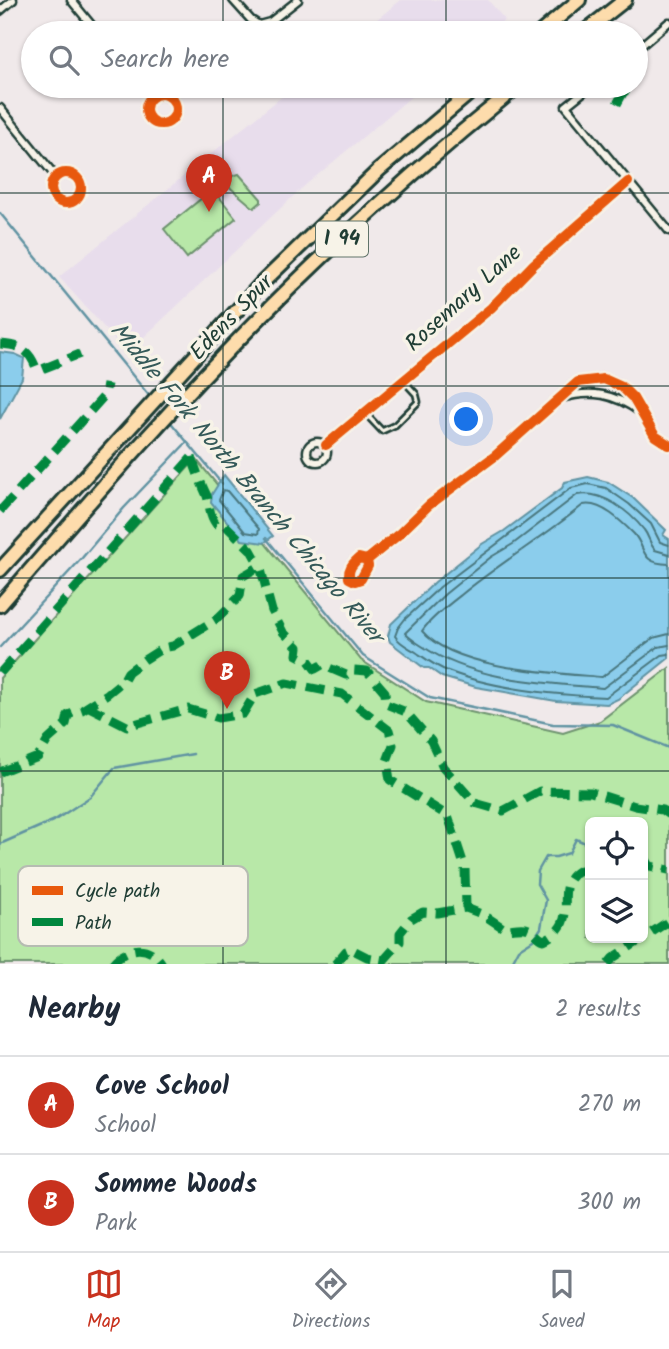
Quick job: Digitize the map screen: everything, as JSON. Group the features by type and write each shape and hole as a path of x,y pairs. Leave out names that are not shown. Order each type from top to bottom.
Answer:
{"highway":[{"path":"554,21 579,0"},
{"path":"598,21 625,0"},
{"name":"Edens Spur","path":"0,570 281,265 379,170 464,98"},
{"name":"Edens Spur","path":"0,605 177,405 313,266 399,186 504,98"}],"street":[{"path":"0,10 13,0"},
{"path":"71,0 88,21"},
{"path":"233,0 253,21"},
{"path":"271,21 298,0"},
{"path":"648,40 669,22"},
{"path":"150,98 146,106 147,116 159,124 169,122 175,114 173,100 169,98"},
{"path":"576,98 566,106 669,231"},
{"path":"0,108 56,177"},
{"path":"70,174 78,179 80,188 73,201 64,203 55,199 51,185 56,177 70,174"},
{"name":"Rosemary Lane","path":"326,445 491,308 534,264 628,182"},
{"path":"367,560 429,505 495,456 578,382 604,379 629,393 655,436 669,445"},
{"path":"560,398 573,394 597,393 618,399 640,412"}],"lane":[{"path":"365,413 382,431 395,425 418,402 416,394 404,381"}],"shaded area":[{"path":"401,0 488,0 505,20 504,21 375,21"},
{"path":"280,98 410,98 302,188 127,353 59,277"}],"green space":[{"path":"239,174 261,199 254,208 226,184 232,176"},
{"path":"213,189 236,218 187,258 164,229"},
{"path":"196,459 361,660 426,702 563,733 600,721 669,668 669,964 0,964 0,678"}],"water":[{"path":"0,352 24,358 22,378 0,419"},
{"path":"224,475 273,536 264,543 242,540 211,502 212,494"},
{"path":"588,477 608,482 633,498 666,530 663,535 669,539 669,658 618,699 607,704 556,701 476,687 442,677 429,668 424,668 390,642 388,636 391,624 435,582 482,544 562,488 565,482"}],"waterway":[{"name":"Middle Fork North Branch Chicago River","path":"0,213 151,398"},
{"name":"Middle Fork North Branch Chicago River","path":"168,419 222,484"},
{"path":"0,647 187,442"},
{"name":"Middle Fork North Branch Chicago River","path":"266,538 363,656 430,698 553,724 613,725 669,748"},
{"path":"0,844 55,820 90,797 114,768 193,754"},
{"path":"511,964 519,949 533,940 541,928 546,900 537,884 538,871 546,857 569,853 576,839 585,843"}],"marked path":[{"path":"617,104 620,98"},
{"path":"0,344 22,349 30,356 36,368 42,369 80,354"},
{"path":"0,511 105,395 107,384"},
{"path":"192,457 214,521 216,524 225,525 251,550 260,566"},
{"path":"0,673 192,457"},
{"path":"0,772 38,757 48,740 66,724 68,715 82,710 107,694 144,660 163,648 173,646 218,618 240,596 243,576 260,566 272,611 283,632 298,647 297,655 309,661 315,669 322,665 346,675 353,670 367,671 385,692 386,704 406,712 431,741 443,767 475,803 503,811 540,791 591,792 635,806 662,810 669,815"},
{"path":"87,706 127,726 188,709 218,718 243,714 255,694 286,683 342,694 389,730 393,745 387,761 390,780 448,816 465,868 466,908"},
{"path":"648,863 650,866 669,870"},
{"path":"335,964 351,949 367,957 384,960 400,942 400,933 411,919 423,912 437,913 466,908 484,915 505,929 527,928 544,940 556,932 562,923 565,895 571,877 580,870 585,872"},
{"path":"608,964 669,921"},
{"path":"112,964 124,953 138,949 151,953 162,964"}],"cycle path":[{"path":"150,98 147,115 155,123 172,120 176,109"},
{"path":"172,98 176,109"},
{"path":"66,173 72,174 80,182 81,188 80,194 72,202 66,203 60,202 52,194 51,188 52,182 60,174 66,173"},
{"path":"326,445 491,308 534,264 628,182"},
{"path":"367,560 368,566 361,579 355,581 349,578 351,567 359,558 367,560 429,505 495,456 578,382 604,379 622,387 633,398 655,436 669,445"}],"place":[{"name":"Cove School","path":"209,212"},
{"name":"Somme Woods","path":"227,709"}]}
